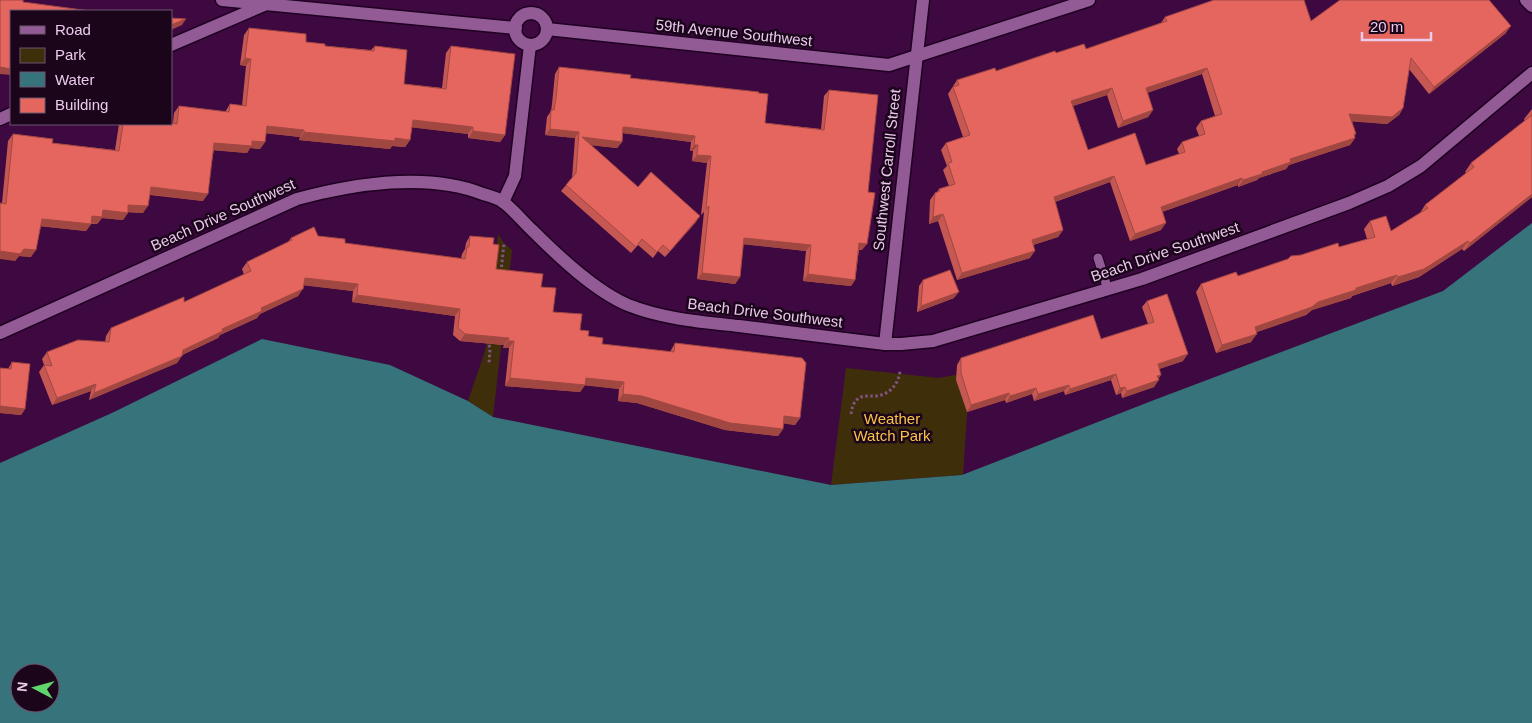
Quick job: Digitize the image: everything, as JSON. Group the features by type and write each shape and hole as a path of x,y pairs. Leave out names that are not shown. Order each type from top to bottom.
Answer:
{"main road":[{"path":"222,0 516,28"},
{"path":"533,14 534,0"},
{"name":"Southwest Carroll Street","path":"885,344 923,0"},
{"name":"59th Avenue Southwest","path":"547,30 889,65 1089,0"},
{"path":"1526,0 1532,6"},
{"path":"172,47 266,4"},
{"path":"525,14 533,14 543,18 547,30 539,44 530,46 517,37 516,28 520,18 525,14"},
{"path":"503,202 515,176 530,46"},
{"name":"Beach Drive Southwest","path":"0,333 297,199 329,190 390,182 444,184 471,189 503,202 535,234 585,278 612,297 642,310 699,322 885,344 933,341 1108,290 1349,204 1388,186 1421,166 1532,72"}],"lane":[{"path":"1098,258 1108,290"}],"path":[{"path":"501,272 504,243"},
{"path":"487,337 490,349 489,363"},
{"path":"851,414 853,404 860,397 883,395 897,384 900,371"}],"green space":[{"path":"498,234 512,250 493,417 468,401 486,348"},
{"name":"Weather Watch Park","path":"846,368 939,378 970,372 963,475 831,485"}],"water":[{"path":"1532,223 1532,723 0,723 0,463 114,412 262,339 390,365 468,401 493,417 831,485 962,475 1443,291"}],"building":[{"path":"0,0 23,0 23,2 83,10 10,10 10,69 0,67"},
{"path":"1214,0 1304,0 1311,21 1340,0 1489,0 1511,26 1434,87 1411,58 1403,108 1392,117 1349,114 1356,134 1354,134 1355,138 1290,159 1291,162 1262,172 1262,174 1243,180 1242,178 1161,207 1166,223 1135,234 1114,176 1054,197 1063,230 1032,240 1035,251 962,273 943,214 933,217 935,193 940,191 939,189 955,184 948,163 952,162 946,143 970,135 953,87 959,85 957,80 995,68 996,71 1055,51 1056,53 1084,44 1086,49 1167,21 1165,17","holes":["1207,68 1222,114 1201,121 1205,134 1182,142 1185,152 1146,165 1135,133 1088,150 1071,101 1112,88 1123,121 1153,110 1146,88"]},
{"path":"172,18 186,19 172,25"},
{"path":"249,28 306,34 306,42 325,44 325,46 374,51 375,46 407,50 404,84 446,89 451,46 515,54 505,135 473,131 473,127 413,120 410,140 395,138 395,141 304,132 304,130 267,126 265,142 252,141 252,146 214,143 208,194 151,187 148,206 128,205 128,213 103,210 102,217 92,216 91,224 42,219 36,250 24,249 20,254 0,251 0,203 6,204 13,134 53,139 52,143 119,151 123,125 177,124 179,106 229,112 230,104 246,106 251,59 245,58"},
{"path":"559,67 631,75 630,78 768,94 765,123 824,130 829,90 878,95 868,192 875,193 867,244 859,243 855,280 808,274 811,245 744,238 740,277 702,273 709,206 706,209 711,156 697,155 698,145 694,145 695,136 623,127 622,142 582,137 638,187 651,172 700,216 670,251 663,245 657,252 642,239 636,247 566,185 576,173 579,132 550,129 551,110 554,110"},
{"path":"1532,115 1532,194 1470,243 1468,241 1424,269 1398,277 1397,275 1318,302 1312,307 1255,327 1257,334 1222,345 1201,284 1236,272 1238,276 1288,259 1291,256 1301,255 1338,243 1339,247 1375,237 1370,221 1386,216 1391,231 1428,208 1425,205 1474,167 1471,163"},
{"path":"314,227 318,236 345,239 345,243 465,259 470,236 494,238 493,244 499,245 496,269 543,274 541,287 556,288 553,312 582,314 580,330 589,331 588,336 603,338 602,344 674,352 675,343 802,358 806,363 800,418 784,416 783,429 730,423 642,396 623,394 624,382 586,378 585,385 510,378 514,341 508,341 509,338 465,334 458,328 460,309 357,295 358,284 305,278 303,289 261,308 262,311 222,329 223,331 183,350 182,356 94,393 96,384 57,398 44,365 52,366 47,352 78,340 109,342 111,328 184,297 184,302 251,271 247,262"},
{"path":"950,270 959,292 921,306 923,280"},
{"path":"1167,294 1188,354 1158,364 1161,375 1157,376 1159,380 1127,391 1125,387 1120,388 1116,374 1070,389 1069,385 1038,394 1036,388 1010,396 1009,393 971,405 961,373 961,358 1093,315 1101,339 1154,322 1147,301"},
{"path":"12,362 30,364 25,409 0,406 0,368 11,369"}]}
